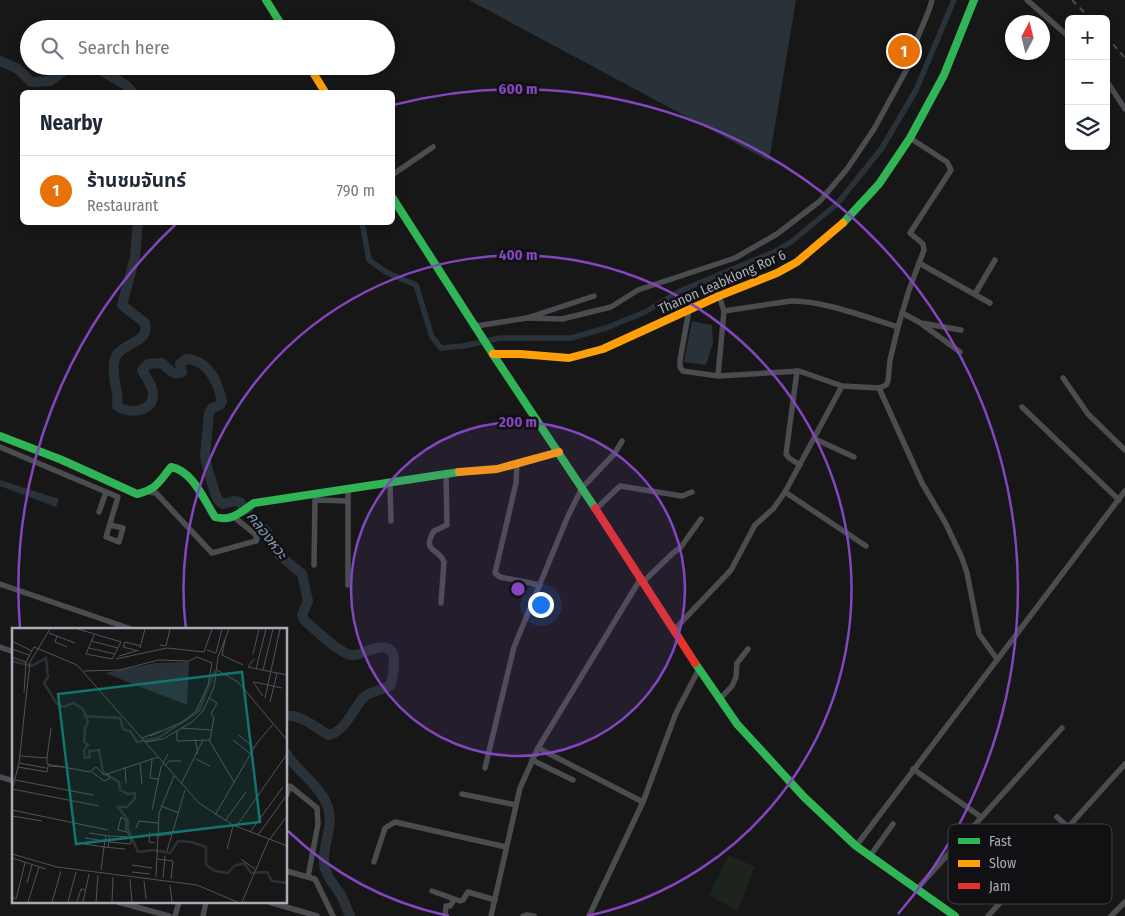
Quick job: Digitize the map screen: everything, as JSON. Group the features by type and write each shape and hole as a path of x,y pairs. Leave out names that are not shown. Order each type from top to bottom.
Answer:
{"street":[{"path":"266,0 278,20"},
{"path":"527,318 562,319 610,307 638,290 735,258 777,234 808,211 825,196 847,169 874,129 914,56 915,46 929,13 932,0"},
{"name":"Thanon Leabklong Ror 6","path":"493,354 569,358 603,349 788,267 828,237 870,196 910,138 944,74 974,0"},
{"path":"1028,0 1065,33"},
{"path":"314,75 324,90"},
{"path":"1110,86 1125,109"},
{"path":"689,310 680,367 683,371 718,376 797,371 842,386 879,388 886,386 898,327 924,250 924,246 910,233 951,170 947,162 910,138"},
{"path":"395,174 433,146"},
{"path":"395,202 719,700 737,724 804,797 856,846 955,916"},
{"path":"975,294 995,260"},
{"path":"919,263 990,303"},
{"path":"476,326 527,318 594,296"},
{"path":"718,376 724,311 719,296"},
{"path":"724,311 802,301 834,308 898,327"},
{"path":"902,313 960,352"},
{"path":"918,322 961,330"},
{"path":"797,371 786,454 800,465"},
{"path":"1063,378 1088,414 1125,450"},
{"path":"674,630 731,570 754,525 773,509 785,492 842,386"},
{"path":"879,388 922,483 946,524 962,558 967,573 979,634 997,659"},
{"path":"1022,407 1118,500"},
{"path":"0,436 62,460 131,492 137,494 156,493 212,554 256,541 255,534 235,516"},
{"path":"814,438 854,457"},
{"path":"485,768 514,647 582,488 615,453 622,441"},
{"path":"0,447 118,498 110,525"},
{"path":"149,492 156,487 171,466 176,466 188,475 215,517 222,520 235,516 254,503 446,474 497,469 559,452"},
{"path":"517,464 516,483 495,573 500,577 540,586"},
{"path":"441,602 444,562 441,557 431,550 429,545 434,531 447,525 446,474"},
{"path":"390,483 391,521"},
{"path":"596,509 620,486 682,496 692,492"},
{"path":"348,489 348,585"},
{"path":"856,846 1125,491"},
{"path":"100,512 106,492"},
{"path":"785,492 866,546"},
{"path":"314,566 315,500 348,501"},
{"path":"491,916 516,805 523,780 538,748 642,580 681,547 701,520"},
{"path":"0,584 128,628"},
{"path":"0,647 12,651"},
{"path":"719,700 733,683 737,663 748,649"},
{"path":"589,916 643,802 676,713 699,669"},
{"path":"976,824 1062,728"},
{"path":"538,748 643,802"},
{"path":"532,760 571,779 575,766"},
{"path":"1071,824 1124,765"},
{"path":"913,770 982,817"},
{"path":"288,791 290,786 317,808 318,824 308,877"},
{"path":"462,794 516,805"},
{"path":"1057,817 1065,824"},
{"path":"374,862 385,828 395,822 506,847"},
{"path":"870,856 893,824"},
{"path":"916,890 948,855"},
{"path":"288,872 315,878 334,916"},
{"path":"432,890 454,900 462,901 468,892 495,900"},
{"path":"445,916 446,906 450,906 454,900"},
{"path":"1112,916 1125,902"},
{"path":"125,904 169,916"},
{"path":"276,904 316,916"},
{"path":"988,916 999,904"},
{"path":"523,916 534,916"}],"shaded area":[{"path":"469,0 796,0 769,161"},
{"path":"692,321 712,325 713,343 706,365 684,362"},
{"path":"0,480 59,499 56,507 0,486"},
{"path":"729,855 755,867 737,911 709,895"}],"waterway":[{"path":"363,225 369,260 386,272 416,285 432,337 441,348 463,346 500,338 571,338 606,328 645,312 680,291 774,252 791,242 837,204 882,148 916,90 954,0"},
{"name":"คลองหวะ","path":"0,61 20,71"},
{"name":"คลองหวะ","path":"24,75 31,82 50,81 58,75"},
{"name":"คลองหวะ","path":"109,75 126,85 130,90"},
{"name":"คลองหวะ","path":"138,225 135,257 122,305 145,323 146,330 140,339 120,351 116,356 114,380 117,406 121,409 133,411 144,409 152,402 152,389 142,370 148,364 162,363 171,371 179,373 182,372 180,364 186,359 201,363 215,380 222,401 220,405 212,408 209,413 205,456 219,501 223,504 234,501 240,502 251,517 266,531 279,555 302,574 308,601 302,615 304,620 333,645 351,655 380,647 391,650 393,655 394,669 391,685 369,693 363,698 344,725 335,733 329,735 303,719 288,716"},
{"name":"คลองหวะ","path":"288,756 325,800 330,821 324,854 324,866 341,895 350,916"}],"railway":[{"path":"1072,0 1087,15"},
{"path":"1110,41 1125,58"}],"traffic: fast":[{"path":"266,0 278,20"},
{"path":"843,223 879,184 910,138 944,75 974,0"},
{"path":"395,202 595,508"},
{"path":"0,436 62,460 137,494 153,487 171,467 186,474 192,480 215,517 221,518 236,515 254,503 459,472"},
{"path":"695,663 737,724 804,797 856,846 955,916"}],"traffic: slow":[{"path":"315,75 324,90"},
{"path":"493,354 569,358 603,349 719,296 777,273 797,262 843,223"},
{"path":"459,472 497,469 559,452"}],"traffic: jam":[{"path":"595,508 695,663"}],"place":[{"name":"ร้านชมจันทร์","path":"904,51"}]}
